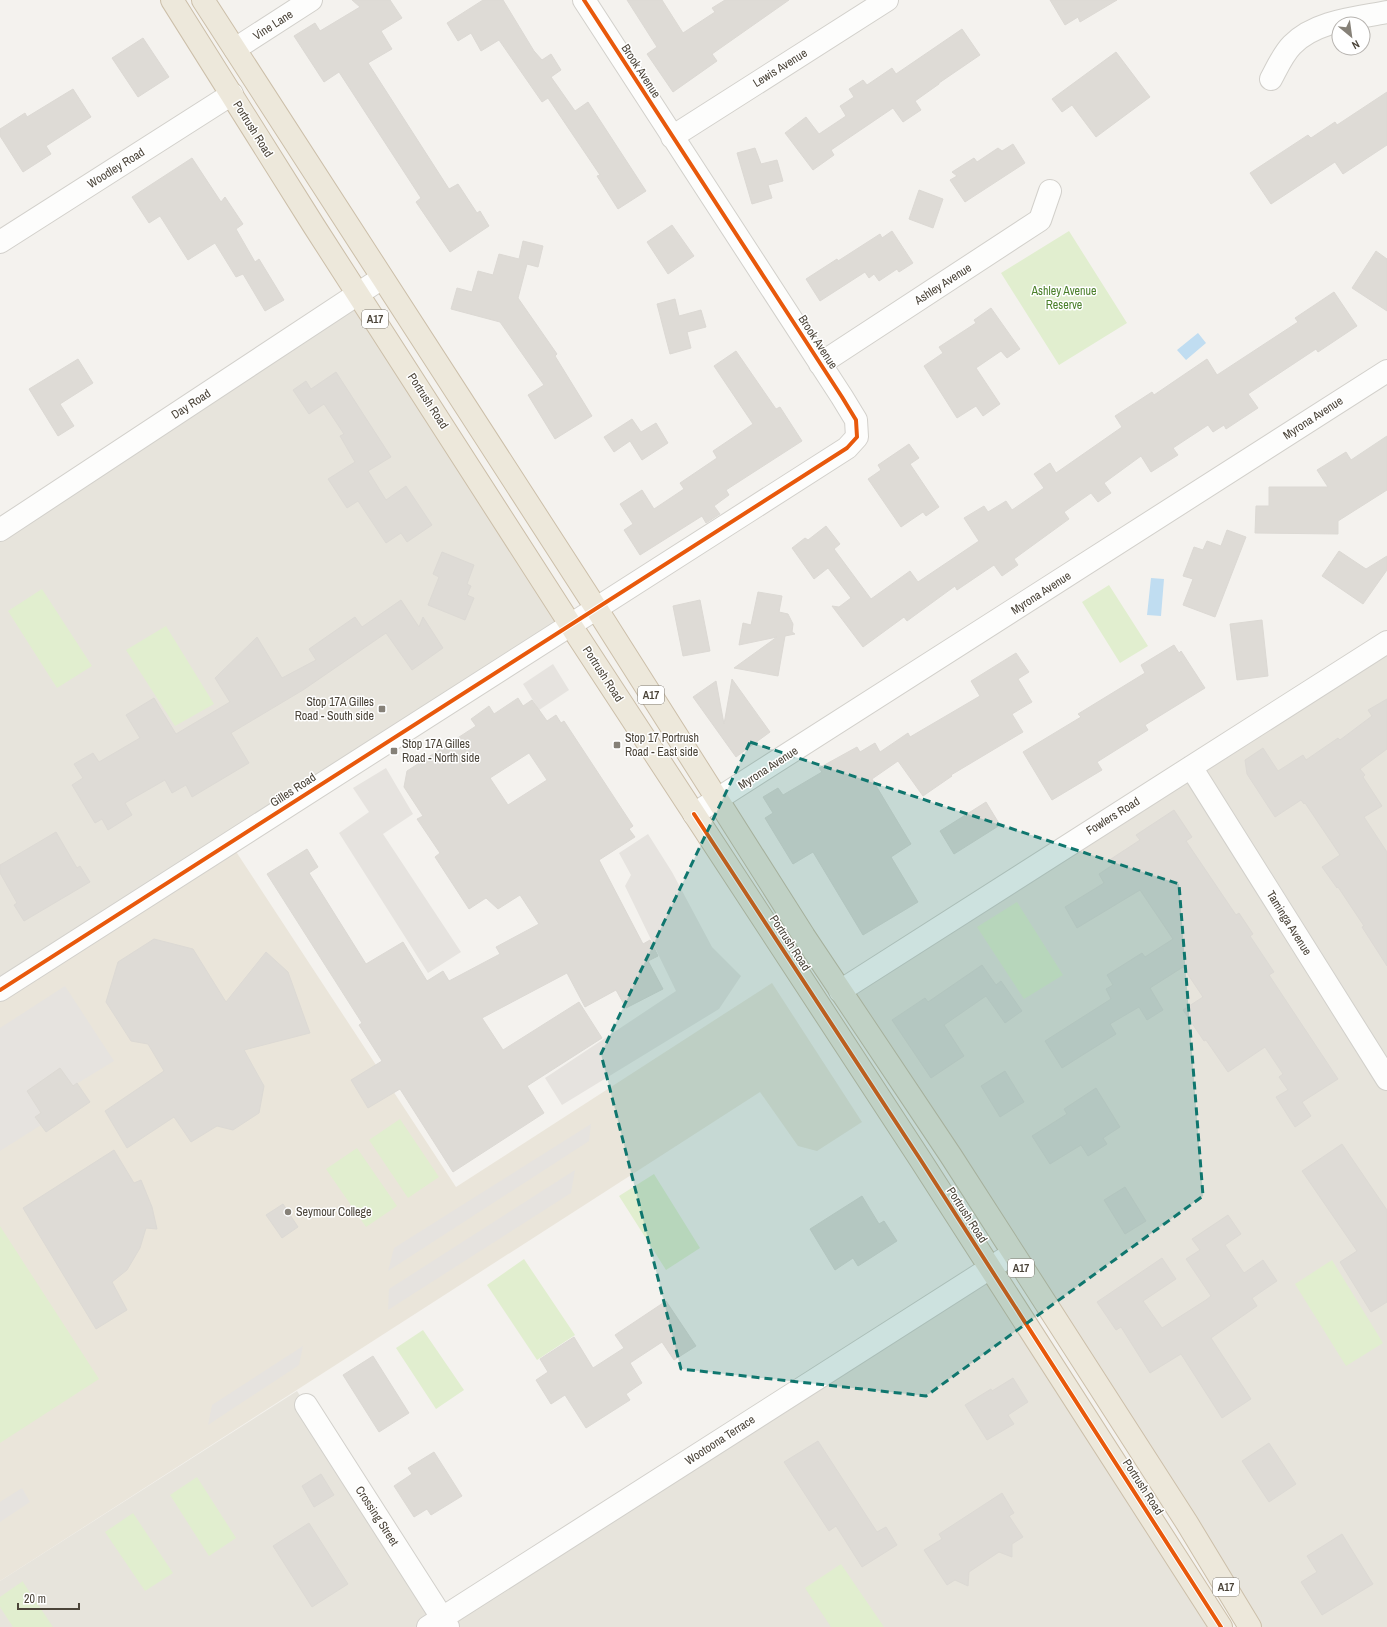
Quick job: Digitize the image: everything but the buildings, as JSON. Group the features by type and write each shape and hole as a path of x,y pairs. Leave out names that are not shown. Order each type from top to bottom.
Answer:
{"highway":[{"name":"Portrush Road","path":"172,0 358,294 1221,1627"},
{"name":"Portrush Road","path":"203,0 596,608 840,991 950,1156 1198,1540 1250,1627"}],"street":[{"name":"Vine Lane","path":"235,49 311,0"},
{"name":"Brook Avenue","path":"584,0 856,420 857,437 847,448 596,608"},
{"name":"Lewis Avenue","path":"672,137 887,0"},
{"path":"1271,79 1292,45 1309,33 1330,24 1387,12"},
{"name":"Woodley Road","path":"0,242 232,94"},
{"name":"Ashley Avenue","path":"820,364 1040,220 1050,191"},
{"name":"Day Road","path":"0,530 382,278"},
{"name":"Myrona Avenue","path":"694,814 1387,371"},
{"name":"Gilles Road","path":"0,990 596,608"},
{"name":"Fowlers Road","path":"840,991 1387,642"},
{"name":"Taminga Avenue","path":"1191,767 1387,1079"},
{"name":"Wootoona Terrace","path":"439,1624 1012,1254"},
{"name":"Crossing Street","path":"306,1405 439,1624"}],"highlighted area":[{"path":"750,742 1179,884 1203,1196 926,1396 681,1369 601,1054"}],"shaded area":[{"path":"358,294 571,624 0,990 0,530"},
{"path":"1387,642 1387,1627 1250,1627 840,991"},
{"path":"553,664 569,690 539,710 523,684"},
{"path":"386,768 413,814 383,834 461,952 428,973 339,833 369,812 353,788"},
{"path":"648,834 672,872 712,947 741,976 719,1009 562,1105 545,1078 676,991 625,886 631,875 619,853"},
{"name":"Seymour College","path":"233,847 456,1187 772,983 862,1122 817,1151 798,1146 760,1092 0,1581 0,992"},
{"path":"65,986 114,1061 73,1086 60,1068 27,1091 41,1113 35,1117 41,1125 0,1151 0,1028"},
{"path":"591,1124 589,1141 388,1271 394,1248"},
{"path":"575,1170 571,1193 388,1310 389,1289"},
{"path":"990,1269 1221,1627 0,1627 0,1581 297,1391 442,1617"},
{"path":"303,1346 299,1365 208,1425 212,1405"},
{"path":"22,1488 30,1502 0,1522 0,1502"}],"green space":[{"name":"Ashley Avenue Reserve","path":"1069,231 1127,323 1059,365 1001,273"},
{"path":"1109,585 1148,646 1120,663 1082,602"},
{"path":"42,589 92,666 57,688 8,611"},
{"path":"166,626 214,704 175,726 126,650"},
{"path":"1017,902 1063,975 1024,999 977,927"},
{"path":"400,1119 439,1177 408,1198 369,1140"},
{"path":"357,1148 397,1206 366,1227 326,1169"},
{"path":"654,1174 700,1248 666,1270 619,1196"},
{"path":"0,1226 99,1379 0,1443"},
{"path":"524,1259 575,1335 537,1360 487,1285"},
{"path":"1332,1260 1383,1343 1346,1366 1295,1284"},
{"path":"423,1330 464,1390 436,1409 396,1348"},
{"path":"197,1477 236,1538 209,1556 170,1495"},
{"path":"133,1513 173,1573 145,1591 105,1532"},
{"path":"841,1564 884,1627 831,1627 805,1588"},
{"path":"23,1581 53,1627 13,1627 0,1607 0,1597"}],"water":[{"path":"1198,333 1206,343 1186,360 1177,350"},
{"path":"1151,578 1164,579 1161,616 1147,615"}],"cycle path":[{"path":"0,990 847,448 857,437 856,420 842,397 584,0"},
{"path":"694,814 920,1159 1221,1627"}],"place":[{"name":"Stop 17A Gilles Road - South side","path":"382,709"},
{"name":"Stop 17 Portrush Road - East side","path":"617,745"},
{"name":"Stop 17A Gilles Road - North side","path":"394,751"},
{"name":"Seymour College","path":"288,1212"}]}
